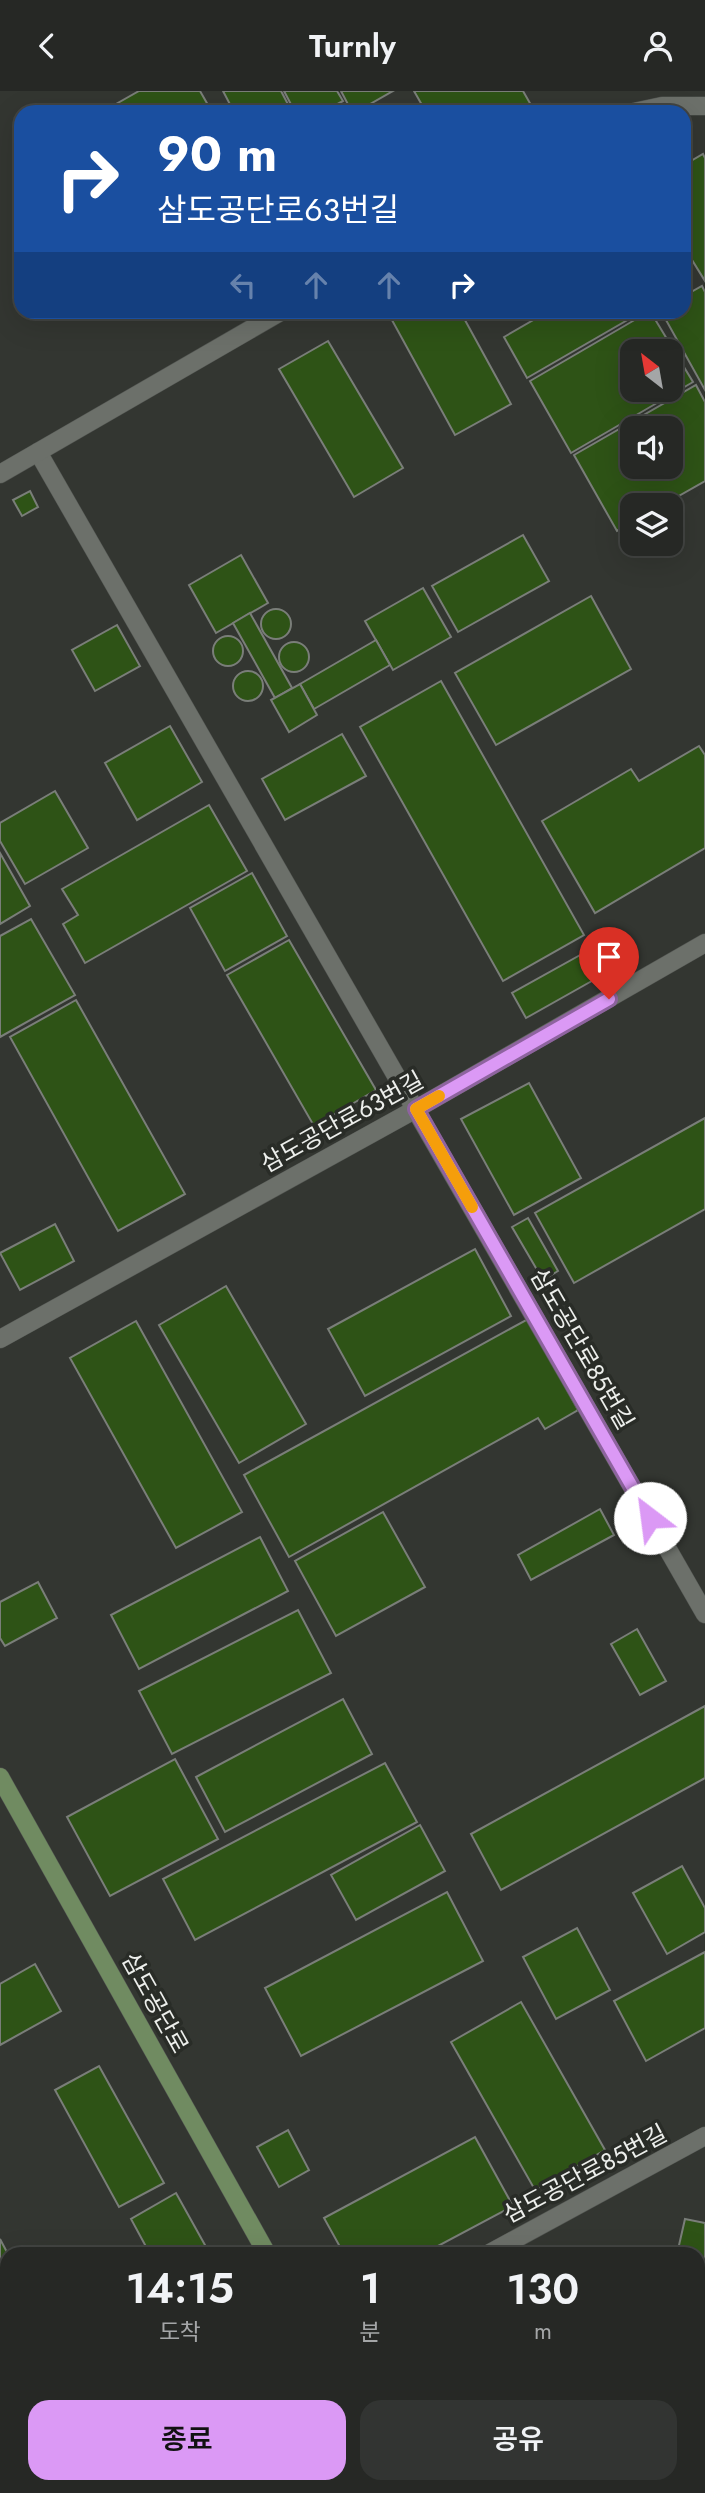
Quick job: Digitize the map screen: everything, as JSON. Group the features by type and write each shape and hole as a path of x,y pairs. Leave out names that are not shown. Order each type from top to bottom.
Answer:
{"street":[{"path":"0,474 268,319"},
{"name":"삼도공단로85번길","path":"38,452 705,1614"},
{"name":"삼도공단로63번길","path":"0,1339 416,1109 705,943"},
{"name":"삼도공단로","path":"0,1777 263,2247"},
{"name":"삼도공단로85번길","path":"501,2247 705,2136"}],"building":[{"path":"139,91 200,91 208,105 114,105"},
{"path":"223,91 281,91 288,105 230,105"},
{"path":"284,91 337,91 343,101 336,105 291,105"},
{"path":"341,91 393,91 368,105 348,105"},
{"path":"414,91 523,91 531,105 422,105"},
{"path":"703,154 705,158 705,281 691,258 691,161"},
{"path":"702,286 705,292 705,390 683,351 683,339 677,339 665,319 691,319 691,292"},
{"path":"391,319 464,319 511,404 455,435"},
{"path":"535,319 629,319 527,378 504,337"},
{"path":"636,319 655,319 667,339 620,339 620,403 657,403 635,416 620,416 620,424 571,453 530,381"},
{"path":"328,341 403,468 354,497 279,369"},
{"path":"683,365 693,382 683,388"},
{"path":"696,385 705,402 705,481 683,494 620,493 620,529 617,531 574,455 620,429 620,479 683,479 683,416 642,416 665,403 682,403 683,392"},
{"path":"30,491 38,507 22,516 13,500"},
{"path":"523,535 549,581 458,632 432,586"},
{"path":"241,555 268,603 216,633 189,585"},
{"path":"423,588 451,637 393,670 365,621"},
{"path":"591,596 631,669 496,745 455,673"},
{"path":"276,609 282,610 290,618 290,630 282,638 276,639 270,638 262,630 261,624 262,618 270,610"},
{"path":"250,613 292,688 275,698 233,623"},
{"path":"117,625 140,666 95,691 72,650"},
{"path":"228,636 234,637 242,645 242,657 234,665 228,666 222,665 214,657 213,651 214,645 222,637"},
{"path":"376,640 390,665 314,709 300,684"},
{"path":"294,642 300,643 308,651 308,663 300,671 294,672 288,671 280,663 279,657 280,651 288,643"},
{"path":"248,671 254,672 262,680 262,692 254,700 248,701 242,700 234,692 233,686 234,680 242,672"},
{"path":"441,681 584,935 503,981 360,727"},
{"path":"300,684 317,715 289,732 271,700"},
{"path":"170,726 202,782 137,820 105,763"},
{"path":"342,734 366,776 285,820 262,779"},
{"path":"699,746 705,755 705,848 595,913 542,821 631,769 639,781"},
{"path":"55,791 88,848 25,884 0,841 0,823"},
{"path":"209,805 247,871 85,963 63,924 78,915 62,889"},
{"path":"0,853 30,906 0,924"},
{"path":"252,873 287,936 225,971 190,908"},
{"path":"31,919 75,995 0,1037 0,936"},
{"path":"289,940 376,1090 314,1126 227,975"},
{"path":"591,949 606,973 526,1018 512,993"},
{"path":"76,1000 185,1194 118,1231 10,1037"},
{"path":"529,1083 581,1178 514,1215 461,1119"},
{"path":"705,1118 705,1209 574,1283 535,1213"},
{"path":"528,1218 558,1271 543,1280 512,1227"},
{"path":"55,1224 74,1261 20,1290 0,1253"},
{"path":"475,1249 511,1316 365,1396 328,1329"},
{"path":"226,1286 306,1424 239,1463 159,1325"},
{"path":"528,1319 578,1410 545,1429 538,1418 289,1557 244,1475"},
{"path":"136,1321 242,1512 176,1548 70,1358"},
{"path":"600,1509 614,1535 531,1580 518,1555"},
{"path":"383,1512 425,1587 336,1636 295,1561"},
{"path":"260,1537 288,1591 139,1669 111,1615"},
{"path":"38,1582 57,1618 5,1646 0,1638 0,1602"},
{"path":"298,1610 331,1673 172,1754 139,1691"},
{"path":"637,1629 666,1681 640,1695 611,1644"},
{"path":"343,1699 372,1754 225,1832 196,1777"},
{"path":"705,1706 705,1778 501,1890 471,1834"},
{"path":"175,1759 218,1839 110,1896 67,1817"},
{"path":"385,1763 417,1822 195,1940 163,1879"},
{"path":"420,1825 445,1871 356,1920 331,1875"},
{"path":"682,1866 705,1908 705,1932 667,1954 633,1893"},
{"path":"447,1892 483,1961 301,2056 265,1988"},
{"path":"577,1928 610,1990 556,2019 523,1957"},
{"path":"705,1952 705,2028 646,2061 614,2001"},
{"path":"35,1964 61,2011 0,2045 0,1984"},
{"path":"521,2002 605,2150 535,2190 451,2042"},
{"path":"99,2066 164,2183 119,2207 55,2090"},
{"path":"288,2130 309,2170 279,2187 257,2147"},
{"path":"475,2137 513,2206 436,2247 340,2247 324,2218"},
{"path":"176,2193 206,2247 146,2247 131,2219"},
{"path":"685,2219 705,2223 705,2247 679,2247"}],"slow traffic":[{"path":"439,1096 416,1109 472,1207"}],"route":[{"path":"609,999 416,1109 650,1518"}]}
